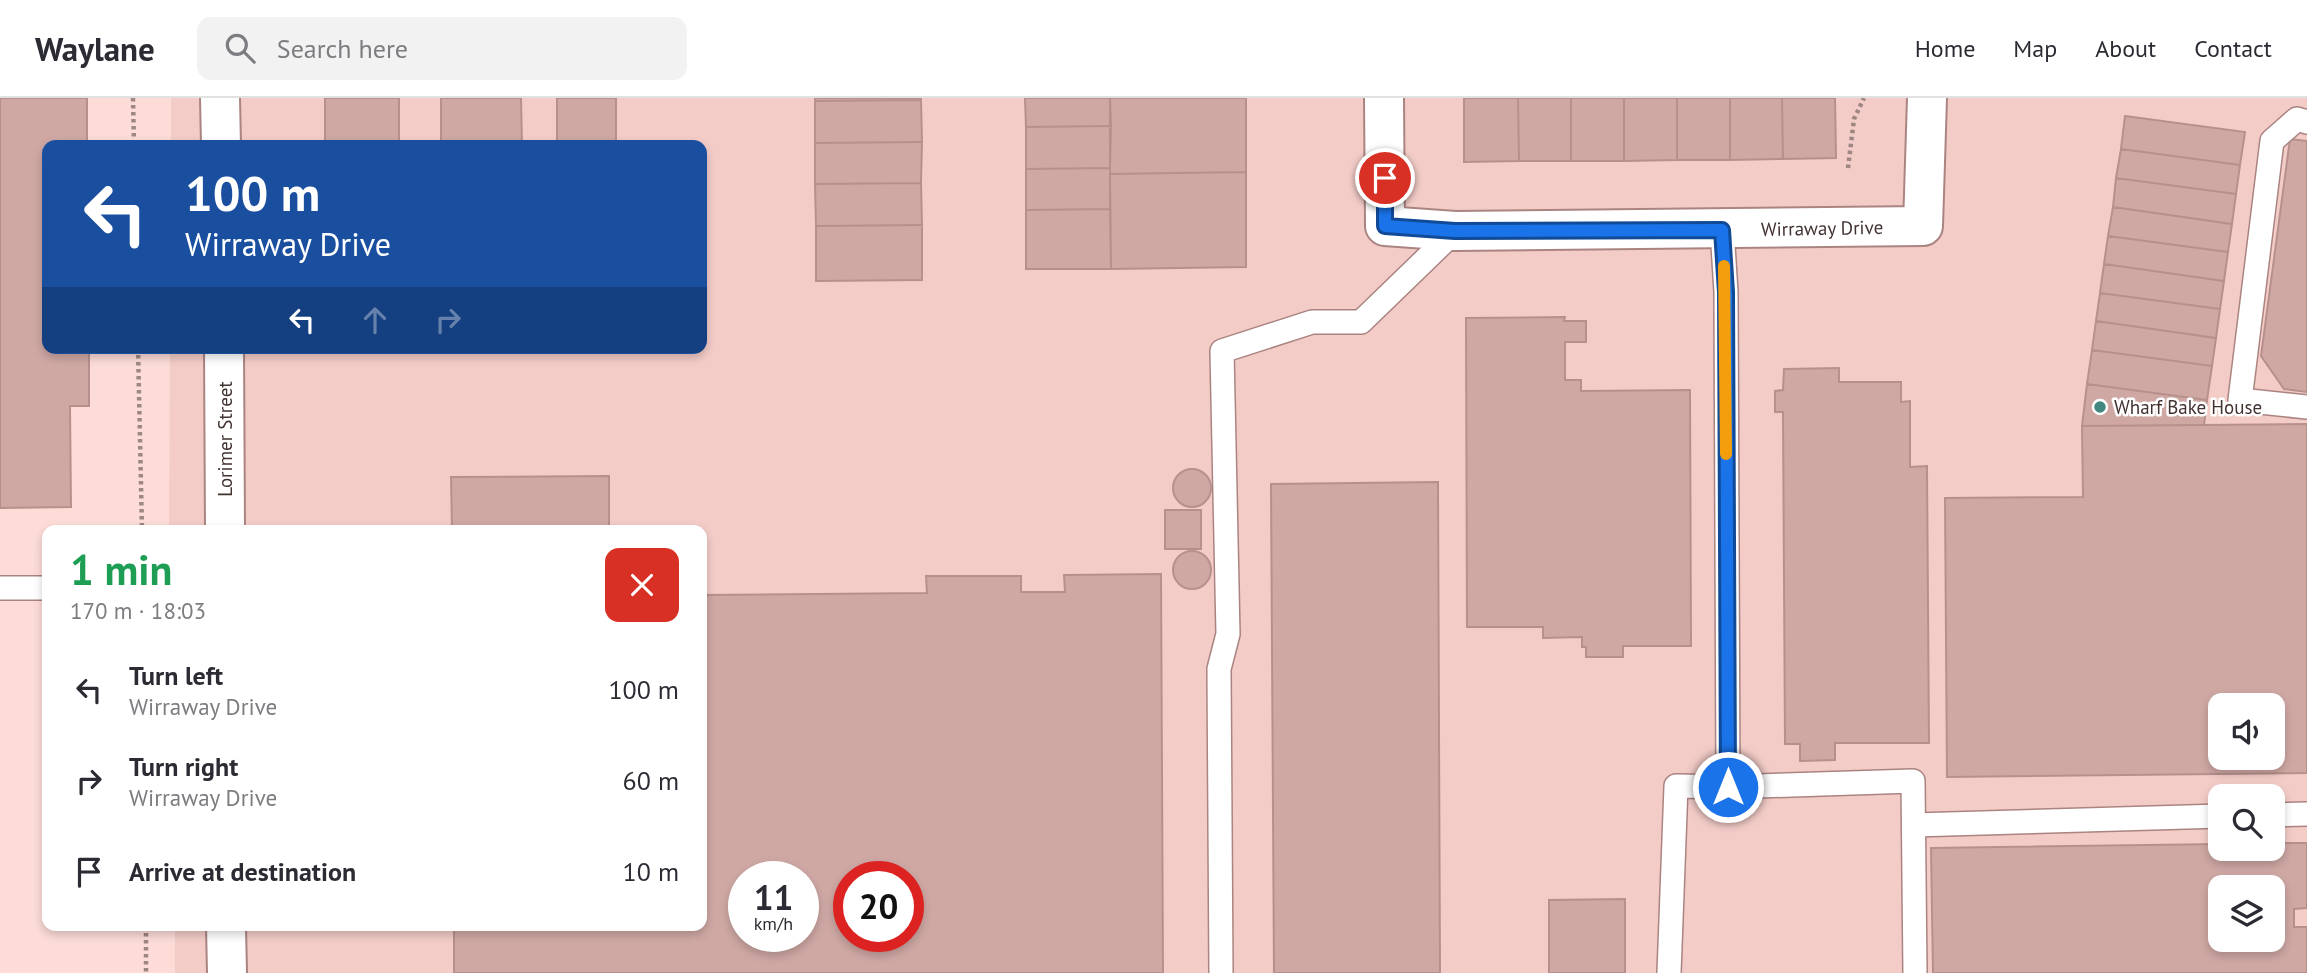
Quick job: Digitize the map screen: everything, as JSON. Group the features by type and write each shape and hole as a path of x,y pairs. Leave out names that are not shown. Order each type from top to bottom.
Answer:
{"street":[{"path":"220,98 221,140"},
{"name":"Wirraway Drive","path":"1384,98 1385,226 1455,231 1923,226 1927,98"},
{"name":"Lorimer Street","path":"224,354 225,525"},
{"path":"226,931 227,973"}],"lane":[{"path":"2307,122 2297,119 2272,141 2240,400 2307,407"},
{"path":"1722,230 1726,292 1728,787"},
{"path":"1221,973 1219,669 1228,634 1222,351 1312,322 1362,322 1455,231"},
{"path":"0,588 42,588"},
{"path":"1669,973 1676,786 1913,781 1915,973"},
{"path":"2285,815 2307,814"},
{"path":"1914,825 2208,816"}],"path":[{"path":"133,98 134,140"},
{"path":"1848,168 1854,119 1864,98"},
{"path":"138,354 142,525"},
{"path":"146,931 146,973"}],"shaded area":[{"path":"171,98 2307,98 2307,973 175,973 175,931 707,931 707,525 169,525 170,354 707,354 707,140 171,140"}],"building":[{"path":"0,98 87,98 87,140 42,140 42,354 89,354 89,406 70,406 71,507 0,508"},
{"path":"325,98 399,98 399,140 325,140"},
{"path":"441,98 521,98 522,140 441,140"},
{"path":"557,98 616,98 616,140 557,140"},
{"path":"815,98 921,98 921,100 815,101"},
{"path":"1025,98 1110,98 1111,126 1026,127"},
{"path":"1110,98 1246,98 1246,172 1110,174"},
{"path":"1464,98 1518,98 1519,161 1464,162"},
{"path":"1518,98 1571,98 1571,161 1519,161"},
{"path":"1571,98 1624,98 1624,161 1571,161"},
{"path":"1624,98 1677,98 1677,160 1624,161"},
{"path":"1677,98 1730,98 1730,160 1677,160"},
{"path":"1730,98 1782,98 1783,159 1730,160"},
{"path":"1782,98 1835,98 1836,158 1783,159"},
{"path":"921,100 922,142 815,143 815,101"},
{"path":"2125,116 2245,132 2240,165 2121,149"},
{"path":"1111,126 1110,168 1026,169 1026,127"},
{"path":"2290,139 2307,141 2307,392 2284,389 2261,356"},
{"path":"922,142 921,183 815,184 815,143"},
{"path":"2121,149 2240,165 2236,194 2116,178"},
{"path":"1110,168 1110,209 1026,210 1026,169"},
{"path":"1246,172 1246,267 1111,269 1110,174"},
{"path":"2116,178 2236,194 2232,224 2113,207"},
{"path":"921,183 922,225 816,226 815,184"},
{"path":"2113,207 2232,224 2228,252 2108,236"},
{"path":"1110,209 1111,269 1026,269 1026,210"},
{"path":"922,225 922,280 816,281 816,226"},
{"path":"2108,236 2228,252 2224,281 2104,264"},
{"path":"2104,264 2224,281 2220,309 2100,293"},
{"path":"2100,293 2220,309 2216,338 2096,321"},
{"path":"1565,317 1564,321 1586,321 1586,342 1565,342 1565,380 1581,380 1581,391 1690,390 1691,646 1623,646 1623,657 1586,657 1582,637 1543,638 1543,627 1467,627 1466,318"},
{"path":"2096,321 2216,338 2212,366 2092,350"},
{"path":"2092,350 2212,366 2207,400 2087,384"},
{"path":"1839,368 1839,382 1901,382 1901,402 1910,401 1910,467 1927,466 1929,743 1835,743 1835,760 1800,761 1800,744 1785,744 1783,412 1775,412 1775,391 1783,390 1784,369"},
{"path":"2087,384 2207,400 2204,425 2082,426"},
{"path":"2307,424 2307,773 1947,777 1945,498 2083,497 2082,426"},
{"path":"1192,469 1206,474 1211,488 1206,502 1192,507 1178,502 1173,488 1178,474"},
{"path":"609,476 609,525 452,525 451,477"},
{"path":"1438,482 1440,973 1274,973 1271,484"},
{"path":"1165,510 1201,510 1201,549 1165,549"},
{"path":"1192,551 1206,556 1211,570 1206,584 1192,589 1178,584 1173,570 1178,556"},
{"path":"1161,574 1163,973 454,973 454,931 707,931 707,595 927,593 926,576 1021,576 1021,592 1065,592 1064,575"},
{"path":"2285,843 2307,843 2307,908 2294,909 2294,927 2307,927 2307,973 1933,973 1931,848 2208,844 2208,861 2285,861"},
{"path":"1625,899 1625,973 1549,973 1549,900"}],"slow traffic":[{"path":"1724,266 1726,454"}],"place":[{"name":"Wharf Bake House","path":"2100,407"}],"route":[{"path":"1385,178 1385,226 1455,231 1722,230 1726,292 1728,787"}]}
